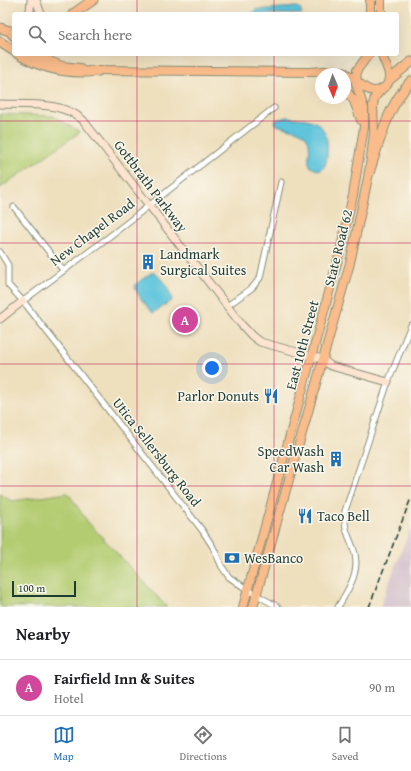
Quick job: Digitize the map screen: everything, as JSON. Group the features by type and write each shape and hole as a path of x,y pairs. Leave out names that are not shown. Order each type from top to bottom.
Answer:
{"highway":[{"path":"76,12 93,0"},
{"path":"0,28 10,31 12,34"},
{"path":"0,42 12,50"},
{"path":"22,56 31,61 55,69 84,72 98,71"},
{"path":"389,80 411,62"},
{"path":"368,173 386,120 396,102 411,81"}],"main road":[{"path":"370,0 370,12"},
{"path":"381,0 381,12"},
{"path":"38,56 62,66 98,71 340,71 368,90 381,90"},
{"path":"357,83 357,70 368,56"},
{"path":"368,173 374,134 373,105 375,98 386,86 389,80 389,74 383,56"},
{"path":"309,72 315,74"},
{"name":"East 10th Street","path":"243,607 312,357 340,252 353,195 364,114 363,103 357,83"},
{"path":"351,97 358,110 362,136"},
{"name":"State Road 62","path":"253,607 350,263 368,173"}],"street":[{"path":"29,12 31,0"},
{"path":"36,0 40,12"},
{"name":"Gottbrath Parkway","path":"0,104 53,106 76,114 92,130 227,306 252,336 260,342 322,360 331,366 388,382"},
{"name":"New Chapel Road","path":"0,319 63,270 150,206 274,108"},
{"path":"227,306 252,288 260,278 281,182"},
{"path":"14,207 63,270"},
{"name":"Utica Sellersburg Road","path":"0,252 8,265 8,285 23,301 202,530 226,573 236,583 278,607"},
{"path":"338,607 353,580 357,563 346,530 345,511 388,382 411,325"}],"shaded area":[{"path":"411,526 411,607 380,607"}],"green space":[{"path":"0,114 53,116 80,132 0,188"},
{"path":"68,493 87,521 167,607 0,606 0,494 12,501"}],"water":[{"path":"297,7 300,8 301,12 254,12 255,10"},
{"path":"287,117 312,121 317,123 324,131 327,141 327,155 325,164 321,170 314,169 309,163 309,143 307,138 301,132 275,124 276,120"},
{"path":"151,273 155,273 163,282 170,293 172,300 153,313 141,299 135,288 136,284"}],"railway":[{"path":"369,607 411,498"}],"place":[{"name":"Landmark Surgical Suites","path":"148,262"},
{"name":"Fairfield Inn & Suites","path":"185,320"},
{"name":"Parlor Donuts","path":"271,396"},
{"name":"SpeedWash Car Wash","path":"336,459"},
{"name":"Taco Bell","path":"305,516"},
{"name":"WesBanco","path":"232,558"}]}
